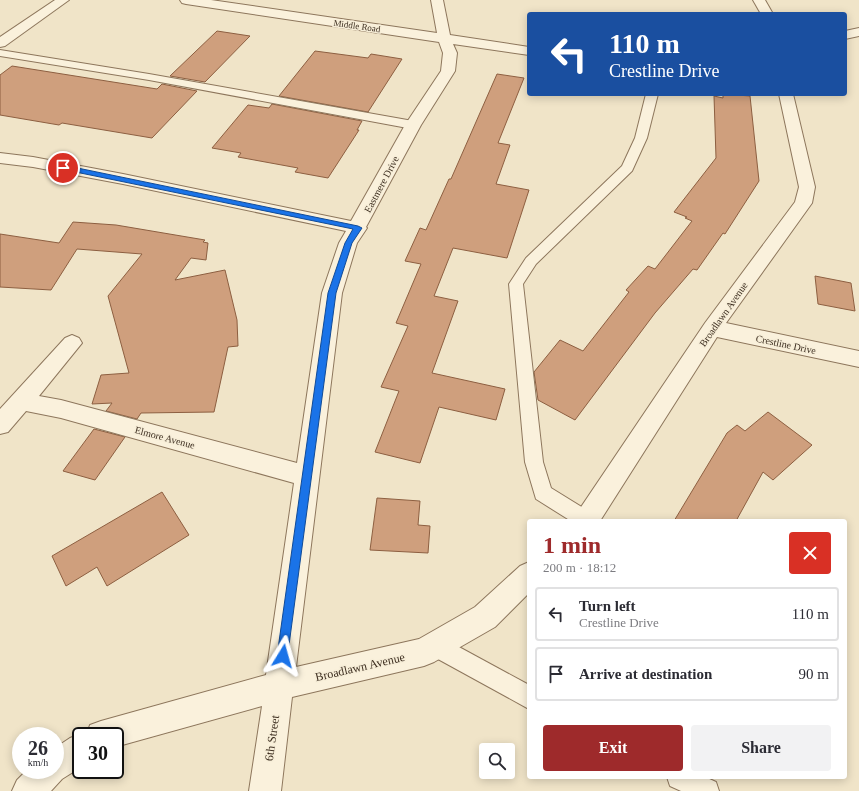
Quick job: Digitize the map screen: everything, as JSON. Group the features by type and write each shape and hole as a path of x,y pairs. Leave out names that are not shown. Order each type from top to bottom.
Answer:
{"street":[{"path":"0,43 63,0"},
{"name":"Middle Road","path":"186,0 527,51"},
{"name":"Eastmere Drive","path":"279,686 332,293 348,243 358,228 413,125 448,71 450,53 444,38 438,0"},
{"path":"759,0 766,12"},
{"path":"847,35 859,32"},
{"name":"Broadlawn Avenue","path":"587,519 712,328 803,204 807,187 786,96"},
{"path":"0,158 33,162 123,179 358,228"},
{"name":"Crestline Drive","path":"712,328 859,359"},
{"path":"0,425 72,343"},
{"name":"Elmore Avenue","path":"22,401 61,409 308,476"},
{"name":"Broadlawn Avenue","path":"124,730 279,686 424,652 485,617 527,577"},
{"name":"6th Street","path":"265,791 279,686"},
{"path":"28,791 41,779"}],"lane":[{"path":"0,53 149,77 413,125"},
{"path":"583,519 543,493 534,462 516,284 531,261 628,168 641,138 652,96"},
{"path":"435,645 527,697"},
{"path":"683,779 708,791"}],"building":[{"path":"217,31 250,36 205,82 170,76"},
{"path":"315,51 368,58 371,54 402,59 368,112 279,96"},
{"path":"12,66 157,89 162,84 197,91 152,138 62,123 59,125 0,115 0,75"},
{"path":"497,74 524,78 498,143 510,145 496,184 529,190 507,258 453,248 434,296 458,301 432,373 505,389 496,420 439,407 420,463 375,452 399,391 381,387 408,326 396,323 421,264 405,261 420,228 426,230 449,179 451,179"},
{"path":"714,96 723,98 723,96 750,96 759,181 725,234 723,233 697,270 693,269 655,313 575,420 538,400 534,372 560,340 583,351 629,292 626,290 648,266 655,269 692,221 685,218 687,217 674,212 716,158"},
{"path":"272,104 362,121 357,130 359,130 328,178 295,172 298,168 238,157 241,153 212,148 248,105 269,108"},
{"path":"73,222 116,225 205,240 203,242 208,243 206,260 191,258 175,280 225,270 237,320 238,346 228,347 214,412 141,413 137,419 106,411 112,403 92,404 101,375 129,373 108,296 142,254 77,249 51,290 0,287 0,234 59,243"},
{"path":"815,276 851,283 855,311 818,304"},
{"path":"768,412 812,445 773,480 763,472 737,519 675,519 727,433 737,425 745,431"},
{"path":"94,429 125,437 95,480 63,471"},
{"path":"162,492 189,535 107,586 97,567 66,586 52,556"},
{"path":"377,498 420,501 418,525 430,526 428,553 370,550"}],"route":[{"path":"63,168 358,228 348,243 332,293 283,656"}]}
